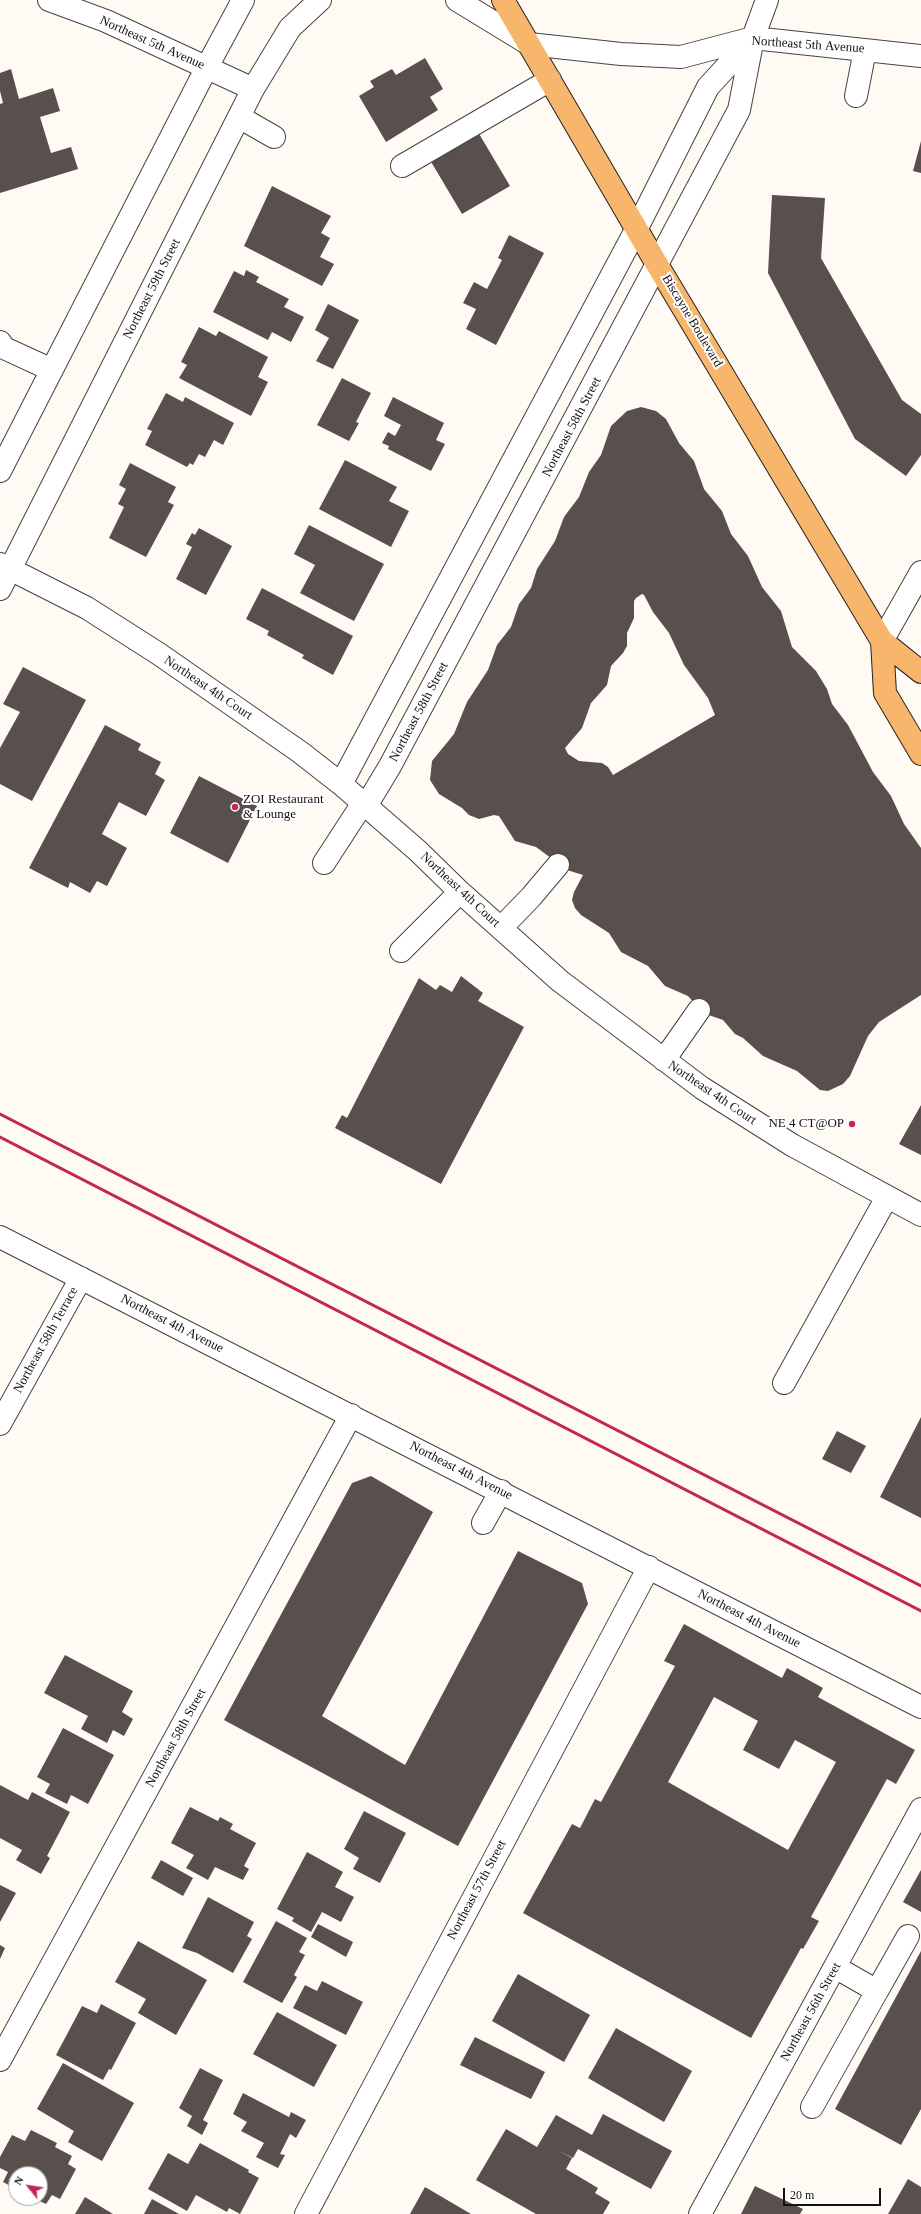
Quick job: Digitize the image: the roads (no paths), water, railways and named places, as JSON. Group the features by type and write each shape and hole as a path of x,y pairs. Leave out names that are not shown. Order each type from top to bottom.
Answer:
{"main road":[{"name":"Biscayne Boulevard","path":"503,0 658,266 882,641 921,672"},
{"name":"Biscayne Boulevard","path":"882,641 885,693 921,754"}],"street":[{"name":"Northeast 5th Avenue","path":"49,0 106,21 253,89"},
{"path":"0,471 207,67 243,0"},
{"name":"Northeast 59th Street","path":"0,589 5,566 253,89 290,28 320,0"},
{"path":"457,0 529,44"},
{"name":"Northeast 58th Street","path":"324,863 394,759 658,266 739,110 753,38 766,0"},
{"name":"Northeast 5th Avenue","path":"529,44 621,54 681,57 753,38 921,56"},
{"name":"Northeast 58th Street","path":"341,784 637,228 708,87 753,38"},
{"path":"856,96 865,50"},
{"path":"402,166 550,80"},
{"path":"239,117 274,137"},
{"path":"0,342 4,348 52,370"},
{"name":"Northeast 4th Court","path":"5,566 87,608 159,654 265,727 341,784 365,804 418,851 460,892 560,981 702,1088 755,1122 921,1215"},
{"path":"882,641 921,572"},
{"path":"501,928 531,897 558,864"},
{"path":"401,951 460,892"},
{"path":"664,1060 699,1010"},
{"path":"784,1383 887,1197"},
{"name":"Northeast 4th Avenue","path":"0,1237 501,1491 921,1707"},
{"name":"Northeast 58th Terrace","path":"0,1424 81,1278"},
{"name":"Northeast 58th Street","path":"0,2060 351,1415"},
{"path":"483,1523 501,1491"},
{"name":"Northeast 57th Street","path":"306,2214 649,1567"},
{"name":"Northeast 56th Street","path":"700,2214 921,1809"},
{"path":"812,2107 908,1936"},
{"path":"835,1967 877,1991"}],"railway":[{"path":"0,1114 921,1586"},
{"path":"0,1137 921,1611"}],"place":[{"name":"ZOI Restaurant & Lounge","path":"235,807"},
{"name":"NE 4 CT@OP","path":"852,1124"}]}
